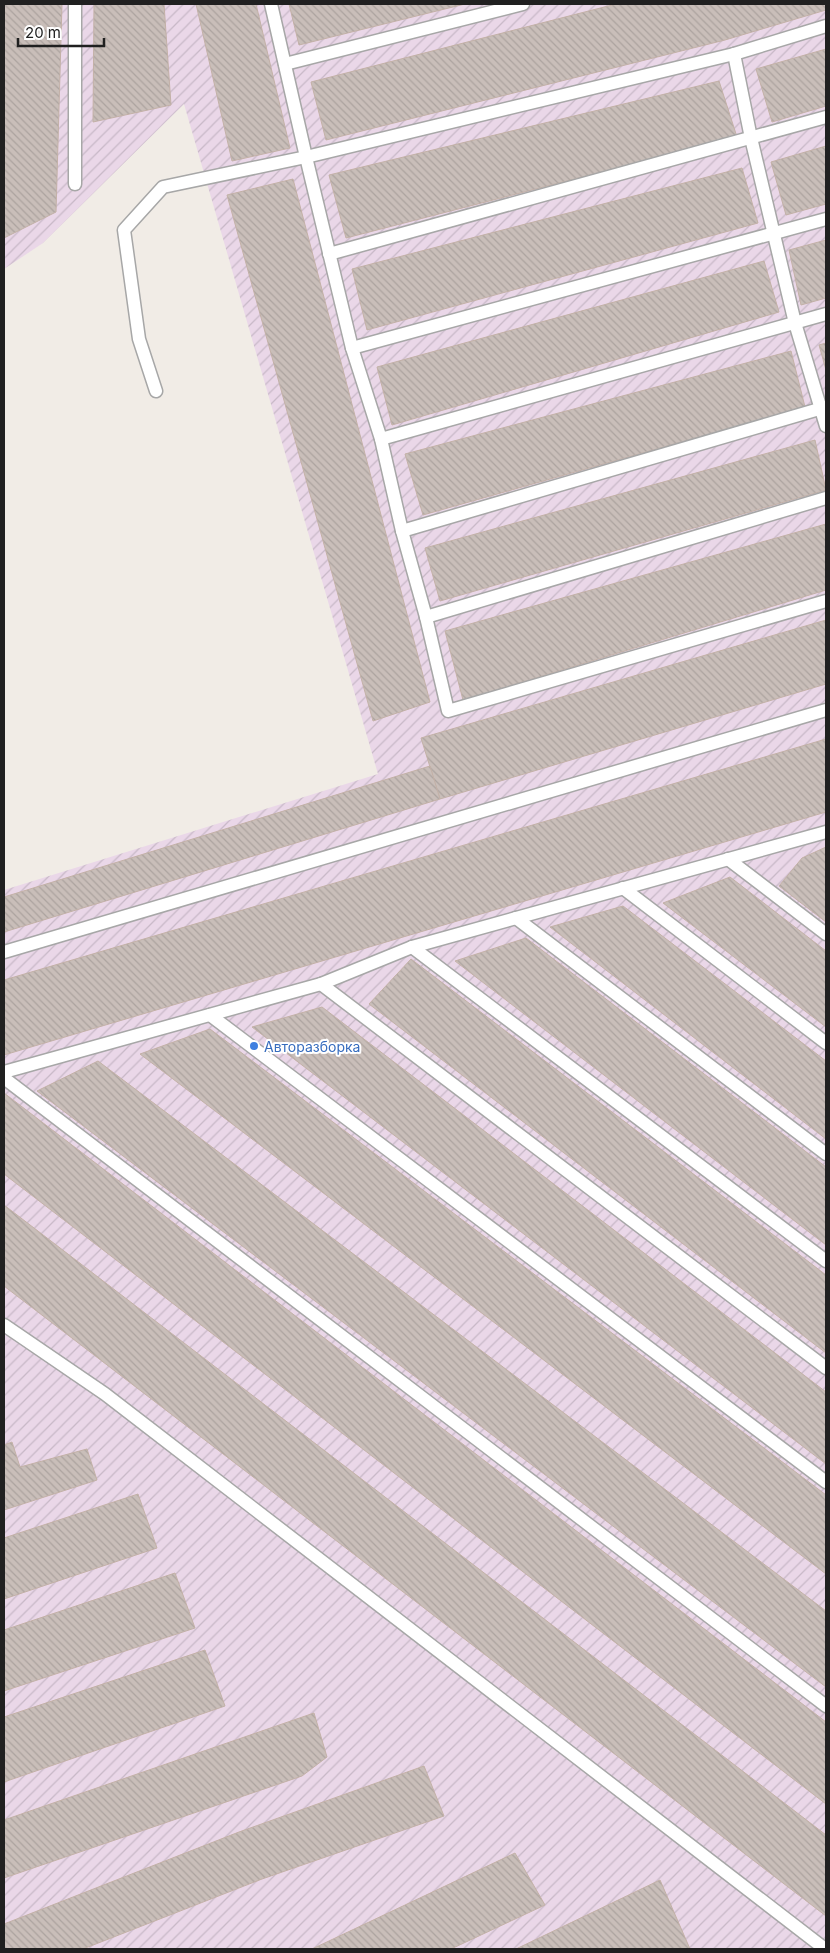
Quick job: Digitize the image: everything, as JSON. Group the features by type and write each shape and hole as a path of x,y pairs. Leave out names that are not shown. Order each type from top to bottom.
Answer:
{"lane":[{"path":"75,4 75,184"},
{"path":"271,4 352,348 381,439 402,531 426,617 448,711 826,601"},
{"path":"285,64 523,4"},
{"path":"156,391 139,339 124,230 163,187 306,157 734,54 826,26"},
{"path":"734,54 751,138 795,323 824,408 826,426"},
{"path":"329,254 826,117"},
{"path":"352,348 826,219"},
{"path":"381,439 826,314"},
{"path":"402,531 824,408"},
{"path":"426,617 826,498"},
{"path":"4,952 826,710"},
{"path":"4,1072 321,984 412,947 826,832"},
{"path":"728,859 826,934"},
{"path":"623,888 826,1043"},
{"path":"516,918 826,1154"},
{"path":"412,947 826,1261"},
{"path":"321,984 826,1368"},
{"path":"210,1015 826,1482"},
{"path":"4,1078 826,1706"},
{"path":"4,1324 106,1394 825,1949"}],"shaded area":[{"path":"4,4 826,4 826,1949 4,1949 4,890 378,774 184,104 43,243 4,269"}],"building":[{"path":"4,4 62,4 56,212 4,238"},
{"path":"94,4 164,4 171,105 93,122"},
{"path":"196,4 256,4 290,148 232,161"},
{"path":"289,4 465,4 299,45"},
{"path":"616,4 826,4 826,10 725,40 326,140 311,82"},
{"path":"826,49 826,106 772,122 756,69"},
{"path":"719,81 737,137 346,238 329,175"},
{"path":"826,146 826,204 786,215 771,162"},
{"path":"742,168 758,223 367,330 352,269"},
{"path":"293,179 430,702 373,721 227,195"},
{"path":"826,240 826,298 801,305 789,250"},
{"path":"764,261 779,312 392,425 377,367"},
{"path":"826,343 826,370 819,345"},
{"path":"791,351 805,407 423,515 405,454"},
{"path":"815,440 826,490 440,601 425,548"},
{"path":"826,524 826,590 463,700 445,631"},
{"path":"826,620 826,684 440,799 421,738"},
{"path":"826,739 826,812 4,1055 4,980"},
{"path":"430,766 440,799 4,932 4,897"},
{"path":"826,847 826,922 779,886 802,858"},
{"path":"730,877 826,951 826,1027 663,903"},
{"path":"623,906 826,1061 826,1139 550,927"},
{"path":"526,938 826,1167 826,1245 455,961"},
{"path":"411,959 826,1275 826,1353 369,1004"},
{"path":"322,1007 826,1392 826,1464 252,1027"},
{"path":"210,1029 826,1495 826,1574 140,1054"},
{"path":"98,1061 826,1611 826,1687 37,1091"},
{"path":"4,1093 826,1722 826,1804 4,1174"},
{"path":"4,1205 826,1835 826,1916 4,1286"},
{"path":"12,1442 20,1467 87,1449 97,1480 4,1510 4,1445"},
{"path":"138,1494 157,1548 4,1599 4,1538"},
{"path":"175,1573 195,1628 4,1691 4,1630"},
{"path":"205,1650 225,1706 4,1782 4,1717"},
{"path":"314,1713 327,1757 302,1776 4,1878 4,1820"},
{"path":"424,1766 444,1816 262,1879 83,1949 4,1949 4,1924 239,1832"},
{"path":"515,1853 545,1905 451,1949 312,1949"},
{"path":"660,1880 690,1949 516,1949"}],"place":[{"name":"Авторазборка","path":"254,1046"}]}
